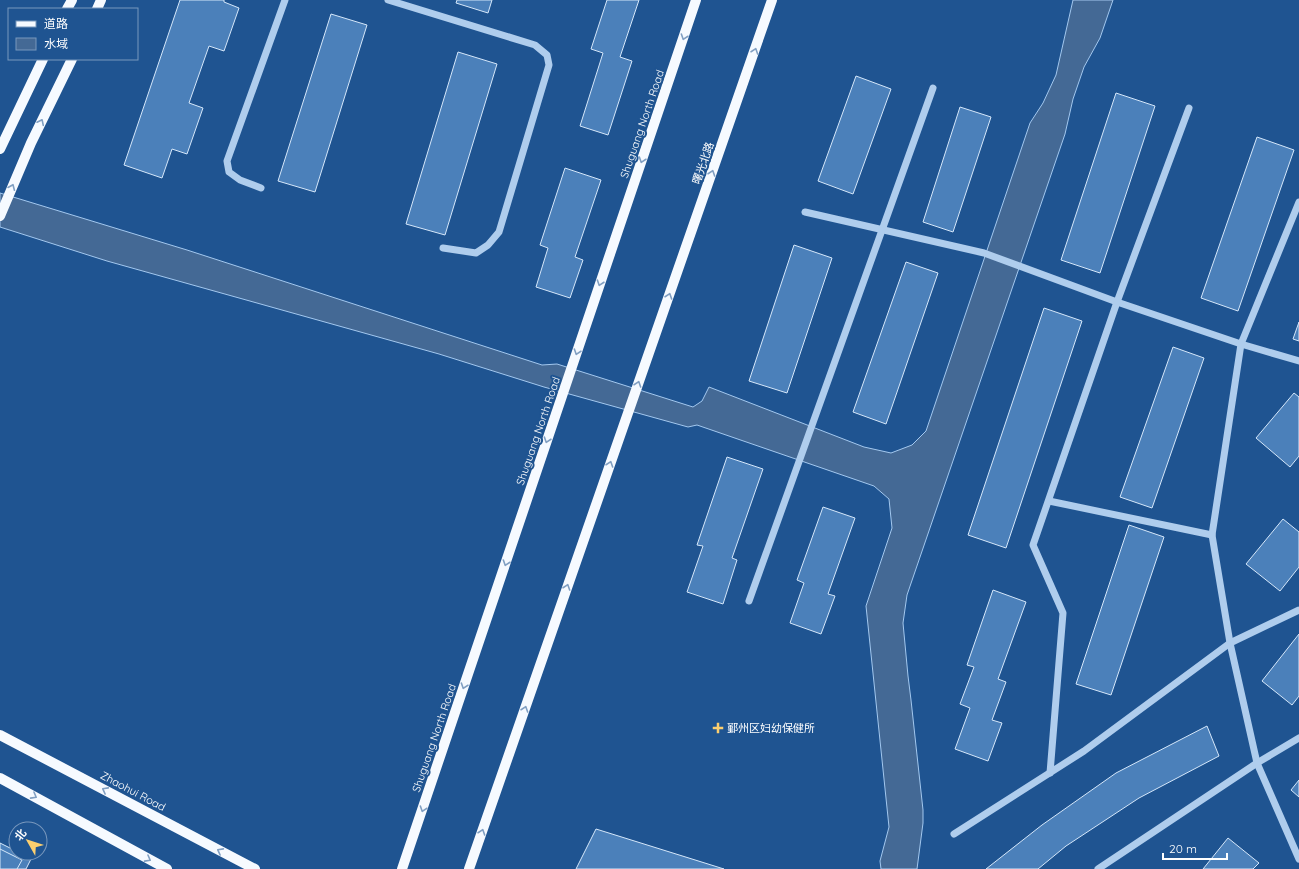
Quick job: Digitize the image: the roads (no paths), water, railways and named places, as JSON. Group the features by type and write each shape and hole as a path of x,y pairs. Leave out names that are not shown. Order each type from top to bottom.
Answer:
{"main road":[{"name":"Shuguang North Road","path":"402,869 696,0"},
{"name":"曙光北路","path":"469,869 772,0"},
{"path":"0,149 43,60"},
{"path":"0,216 25,158 72,60"},
{"name":"Zhaohui Road","path":"0,735 255,869"},
{"path":"0,778 167,869"}],"lane":[{"path":"262,188 240,180 229,172 227,161 285,0"},
{"path":"388,0 412,4 535,45 547,55 549,65 499,232 488,245 476,253 442,248"},
{"path":"749,601 933,88"},
{"path":"1050,773 1063,613 1033,546 1117,302 1189,108"},
{"path":"1299,202 1241,344 1212,535 1230,643 1256,763 1299,859"},
{"path":"805,212 984,254 1117,302 1241,344 1299,361"},
{"path":"1049,501 1212,535"},
{"path":"954,834 1084,751 1230,643 1299,610"},
{"path":"1098,869 1256,763 1299,738"}],"water":[{"path":"1073,0 1113,0 1100,38 1084,67 1073,99 1065,134 907,595 903,623 923,810 923,823 917,869 881,869 880,861 889,827 866,606 892,528 889,499 874,486 697,425 688,427 544,387 439,354 107,261 0,227 0,193 187,250 542,365 557,364 693,407 702,401 709,387 864,447 891,453 912,445 926,431 1030,123 1043,103 1056,75"}],"place":[{"name":"鄞州区妇幼保健所","path":"718,728"}]}
